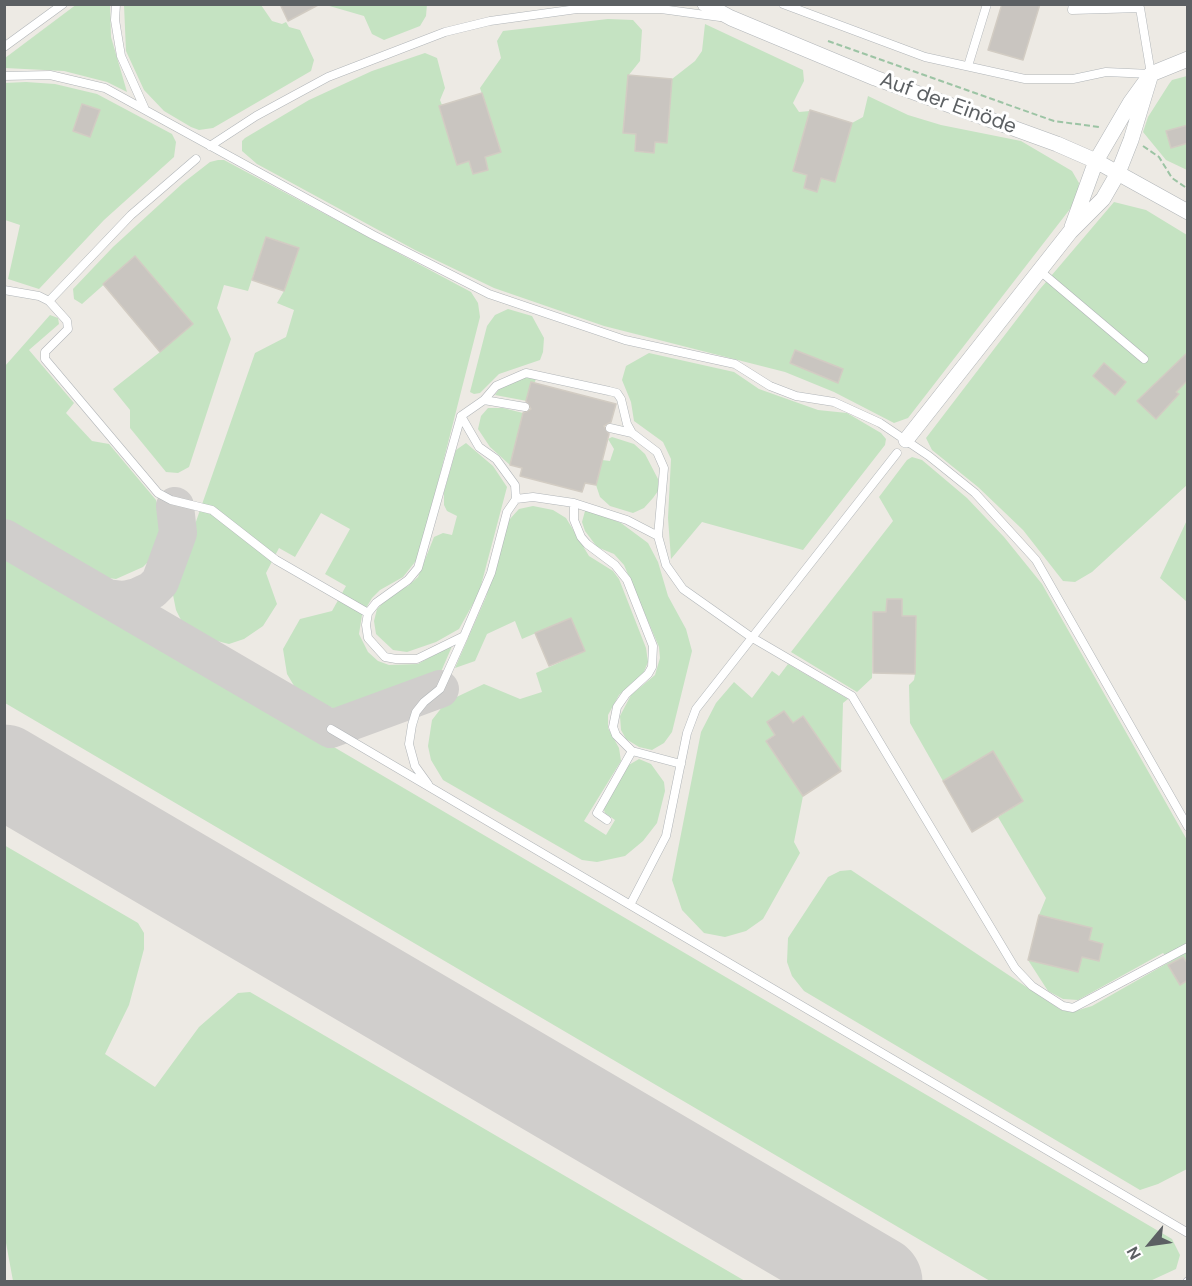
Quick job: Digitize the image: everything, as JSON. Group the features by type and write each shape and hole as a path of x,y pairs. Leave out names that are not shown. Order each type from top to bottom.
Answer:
{"street":[{"name":"Auf der Einöde","path":"705,4 731,18 875,78 1014,127 1096,161 1188,212"},
{"path":"1070,232 1096,161 1112,131 1151,74 1188,59"},
{"path":"902,447 1070,232 1103,199 1118,173 1131,140 1151,74"}],"lane":[{"path":"4,47 63,4"},
{"path":"116,4 115,20 121,56 144,107"},
{"path":"783,4 925,57 1024,79 1073,79 1106,72 1151,74 1140,9 1072,9 1073,4"},
{"path":"968,66 987,4"},
{"path":"210,146 265,111 328,77 446,32 490,21 577,9 661,9 731,18"},
{"path":"4,76 40,75 87,82 144,107 210,146 373,235 489,294 625,340 735,364 770,386 796,396 834,402 850,408 902,447 975,494 1036,560 1188,827"},
{"path":"49,301 131,215 196,159"},
{"path":"1040,271 1144,359"},
{"path":"4,290 29,294 49,301 68,326 45,352 45,359 159,493 171,500 212,510 276,560 368,613"},
{"path":"464,636 417,659 385,657 368,638 366,625 368,613 385,594 408,580 418,568 461,416 484,400 496,386 526,373 617,393 632,433 657,452 664,468 658,536 666,565 682,589 751,637 852,696 1015,968 1046,996 1073,1008 1188,947"},
{"path":"484,400 525,407"},
{"path":"430,787 415,766 409,744 412,725 416,712 440,689 491,573 507,513 516,499 515,485 496,459 479,447 461,416"},
{"path":"610,428 632,433"},
{"path":"630,905 666,836 687,733 696,709 902,447"},
{"path":"516,499 533,497 574,503 627,520 658,536"},
{"path":"574,503 574,520 581,537 615,565 627,580 652,646 652,667 648,674 621,700 614,717 616,735 632,751 681,764"},
{"path":"331,729 1188,1233"},
{"path":"607,820 597,813 632,751"}],"path":[{"path":"823,40 1054,121 1106,128 1112,131"},
{"path":"1131,140 1159,158 1172,178 1188,189"}],"green space":[{"path":"77,4 110,5 111,37 127,92 107,82 64,71 5,68 5,58"},
{"path":"427,4 426,16 420,26 384,40 372,34 364,16 326,5"},
{"path":"124,5 261,5 272,21 282,24 286,22 289,27 300,30 314,60 311,71 213,128 199,130 164,111 144,90 126,51"},
{"path":"608,19 633,20 642,30 640,61 628,76 623,133 636,134 635,151 654,153 655,142 667,143 672,79 695,61 702,51 705,24 803,70 804,81 793,103 799,112 810,111 793,171 807,175 804,188 817,192 821,178 835,182 852,123 863,117 868,96 908,115 941,125 1021,141 1072,171 1079,183 1077,200 908,418 894,423 834,392 785,372 604,326 494,288 415,250 257,164 242,151 242,141 245,138 309,100 372,71 425,53 437,58 445,88 440,100 442,105 439,107 457,164 469,161 474,174 488,170 485,157 501,152 480,88 501,58 497,41 503,31"},
{"path":"1187,76 1187,126 1166,132 1171,148 1187,143 1187,170 1166,160 1143,132 1148,117 1172,80"},
{"path":"4,83 55,84 97,94 172,134 176,142 174,157 104,220 39,289 8,279 20,225 5,220"},
{"path":"224,160 471,292 478,303 480,317 419,557 403,577 380,590 372,598 362,615 359,634 368,652 378,661 389,665 418,664 453,644 440,674 335,709 299,694 287,674 283,649 300,619 332,611 346,586 325,574 350,529 321,513 295,557 279,548 266,573 277,604 263,626 244,639 229,644 201,637 183,624 176,610 172,590 255,353 286,337 294,310 277,303 284,291 298,248 266,237 248,291 224,285 217,308 231,339 189,467 178,473 166,472 130,428 130,410 113,389 160,352 135,257 82,304 74,299 73,289 113,247 183,183 210,162"},
{"path":"1114,202 1146,210 1187,235 1187,485 1092,572 1075,582 1063,581 1023,530 978,487 932,450 926,438 1040,289"},
{"path":"508,309 532,316 544,338 540,360 499,374 480,393 474,394 470,392 487,326 495,315"},
{"path":"50,315 58,318 59,324 29,350 74,403 66,413 92,441 109,444 156,500 161,516 163,532 151,559 143,567 116,579 93,576 5,522 5,366"},
{"path":"649,353 734,372 759,389 818,410 847,413 881,433 886,439 885,445 803,550 702,522 671,559 668,518 671,459 663,442 634,421 631,402 622,380 626,366"},
{"path":"521,378 536,378 535,382 531,382 527,401 495,395 500,388"},
{"path":"488,408 503,408 523,413 510,465 490,447 478,429 481,416"},
{"path":"612,437 634,444 645,454 658,479 658,491 653,498 644,508 633,513 610,506 600,497 596,485 602,460 610,461 614,449 608,439"},
{"path":"466,443 493,466 507,487 479,593 459,629 436,642 407,652 393,650 376,634 374,621 377,609 393,593 408,586 418,577 434,537 443,533 452,535 457,516 447,511 444,505 444,492 456,450"},
{"path":"912,457 922,460 967,498 1004,537 1042,584 1187,840 1187,943 1165,955 1163,953 1078,1000 1063,999 1048,991 1028,960 1078,972 1082,957 1099,961 1103,944 1089,940 1091,928 1039,915 1046,898 998,817 1023,801 993,751 943,781 910,723 909,685 914,680 915,674 902,616 902,599 887,599 886,612 874,612 872,678 857,692 791,652 893,521 879,497 907,460"},
{"path":"533,506 553,510 566,518 589,556 613,571 619,579 646,648 648,662 643,674 619,695 608,715 608,728 619,748 621,761 584,821 606,835 615,820 605,813 603,807 627,766 639,759 651,764 664,782 665,791 657,823 643,841 625,856 597,862 582,860 443,780 431,760 428,746 432,720 446,702 484,684 520,699 542,692 536,673 585,651 571,618 522,639 515,621 487,634 475,661 455,668 486,597 509,520 519,509"},
{"path":"588,510 621,523 648,543 658,562 668,596 686,629 692,651 672,732 664,743 652,750 639,747 626,739 621,730 620,716 631,695 655,675 660,658 659,647 624,565 614,554 597,547 585,531 582,522 585,511"},
{"path":"1187,520 1187,602 1160,578"},
{"path":"5,554 1172,1239 1180,1255 1176,1269 1150,1281 990,1281 5,703"},
{"path":"788,664 848,699 843,703 841,771 803,716 793,723 784,711 767,722 775,735 766,741 803,796 794,842 800,853 763,919 746,931 725,937 704,933 682,910 672,880 701,732 716,703 734,682 752,698 772,671 779,676"},
{"path":"4,845 138,923 144,933 144,949 129,1005 105,1054 155,1087 199,1027 238,993 250,992 745,1281 13,1281 4,1232"},
{"path":"851,870 1061,1010 1072,1012 1092,1006 1187,952 1187,1169 1158,1184 1140,1190 804,991 792,976 787,962 788,938 828,877 840,871"}],"building":[{"path":"280,4 320,4 288,21"},
{"path":"1002,4 1040,4 1023,60 988,50"},
{"path":"628,75 672,79 667,143 655,142 654,153 635,151 636,134 623,133"},
{"path":"482,93 501,152 485,157 488,170 473,174 469,161 457,165 439,106"},
{"path":"82,104 100,110 90,137 73,131"},
{"path":"810,110 852,123 835,182 821,178 817,192 804,188 807,175 793,171"},
{"path":"1188,125 1188,143 1171,148 1166,131"},
{"path":"266,237 299,248 284,291 252,280"},
{"path":"135,256 193,324 160,352 103,284"},
{"path":"795,350 843,369 838,383 790,363"},
{"path":"1188,352 1188,380 1176,392 1179,394 1156,419 1137,401"},
{"path":"1104,363 1126,382 1115,395 1093,376"},
{"path":"531,382 616,404 611,422 604,426 609,434 596,485 585,483 582,492 520,476 522,468 510,465 523,413 531,409 526,401"},
{"path":"887,599 902,599 902,616 916,616 915,674 873,673 873,612 886,612"},
{"path":"571,618 585,651 549,666 535,633"},
{"path":"784,711 793,723 803,716 841,771 803,796 766,741 775,735 767,722"},
{"path":"993,751 1023,801 972,832 943,781"},
{"path":"1039,915 1092,928 1089,940 1103,944 1099,961 1082,957 1078,972 1028,960"},
{"path":"1183,957 1188,964 1188,980 1180,985 1168,965"}],"taxiway":[{"path":"107,598 124,600 137,597 152,590 160,582 178,533 175,506"},
{"path":"4,538 331,729 440,689"}],"runway":[{"path":"4,771 876,1282"}]}
